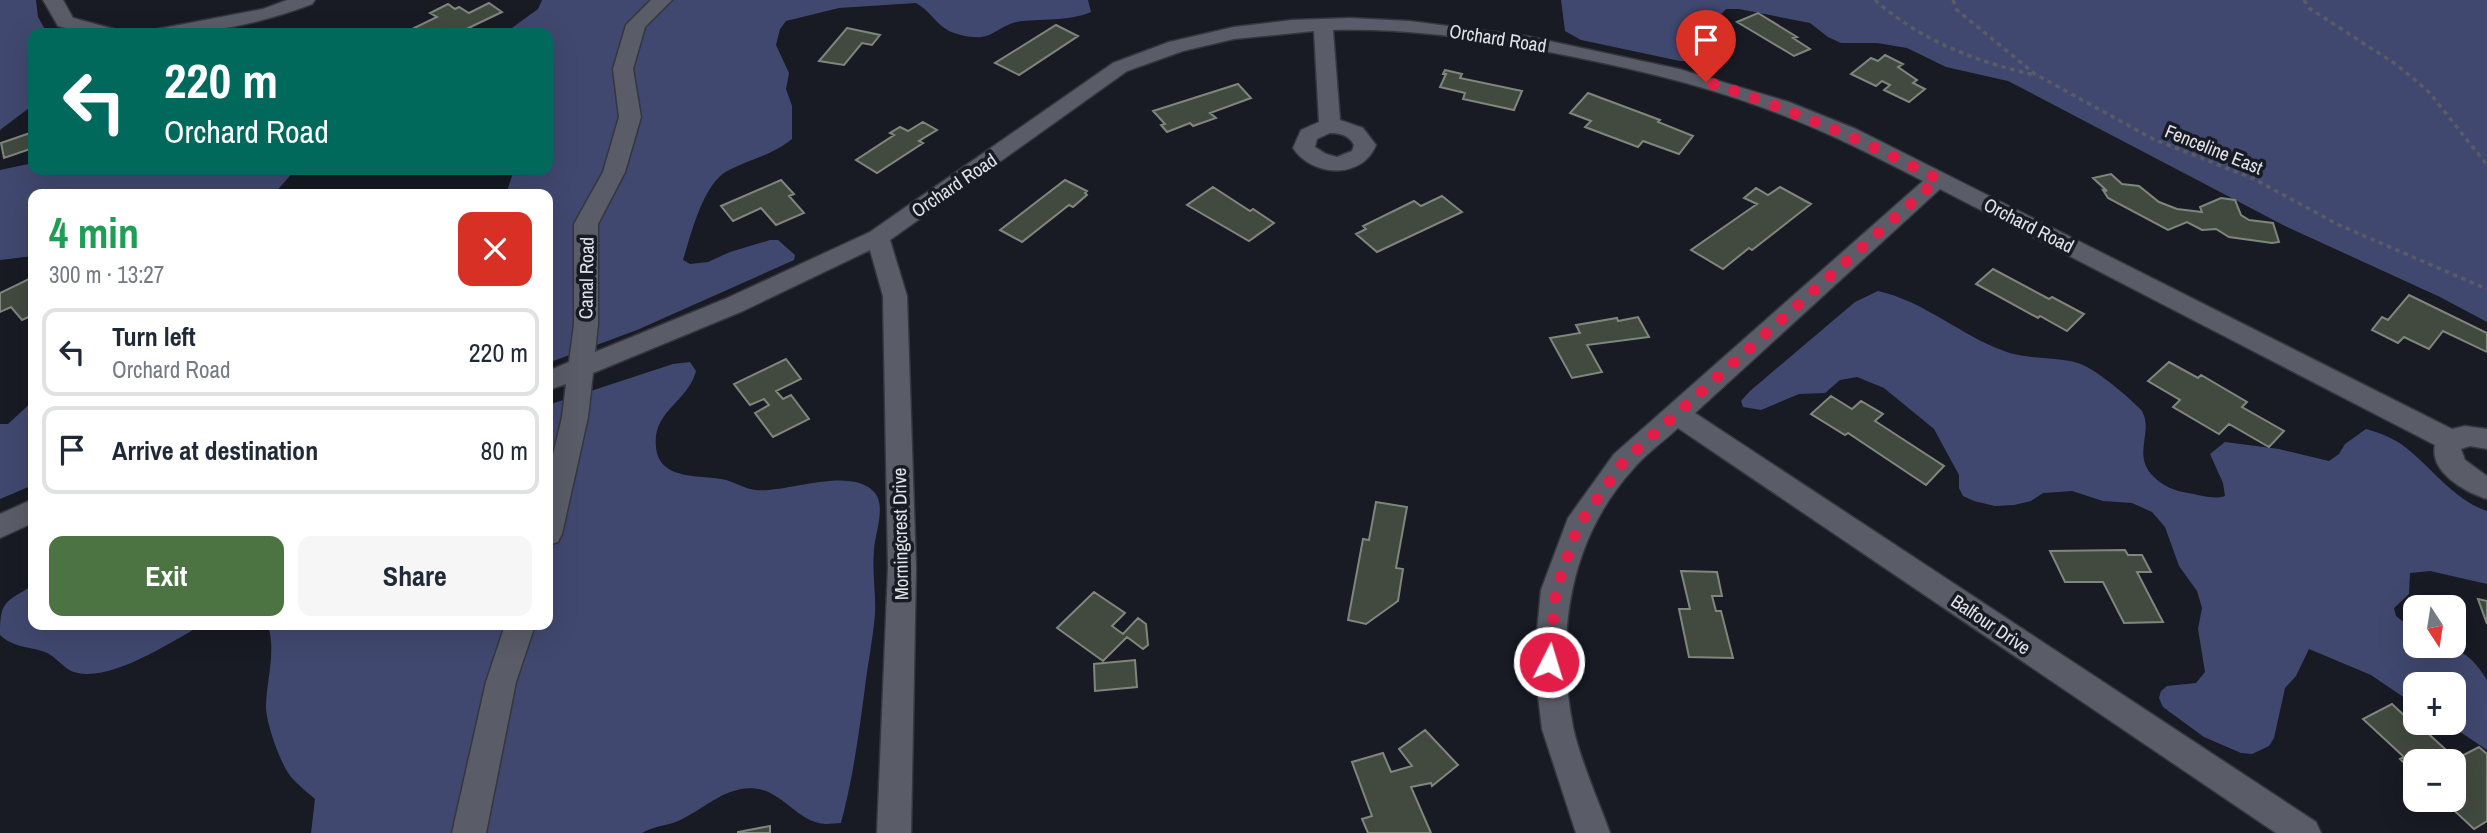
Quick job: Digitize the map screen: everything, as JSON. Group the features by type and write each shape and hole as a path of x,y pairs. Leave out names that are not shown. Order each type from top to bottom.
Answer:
{"street":[{"path":"53,0 65,22 88,28"},
{"path":"192,28 267,14 305,0"},
{"name":"Canal Road","path":"553,513 575,418 586,324 586,224 614,172 631,117 623,69 636,25 662,0"},
{"name":"Orchard Road","path":"553,379 734,305 878,237 1121,67 1156,52 1233,32 1415,19 1680,74 1759,99 1848,134 2451,441"},
{"path":"1323,25 1330,126"},
{"path":"1600,833 1593,833 1558,729 1549,662 1556,590 1578,526 1624,461 1938,179"},
{"name":"Morningcrest Drive","path":"878,237 895,296 902,540 894,833"},
{"name":"Balfour Drive","path":"1678,415 2304,833"},
{"path":"2487,439 2470,436 2451,441 2448,455 2462,474 2487,488"},
{"path":"0,527 28,513"},
{"path":"468,833 501,682 518,630"}],"path":[{"path":"1875,0 1906,25 1935,40 1996,67 2037,75"},
{"name":"Fenceline East","path":"1953,0 1957,10 2037,75 2153,139 2254,179 2339,225 2487,289"},
{"path":"2304,0 2309,8 2397,65 2429,92 2487,165"}],"shaded area":[{"path":"0,0 36,0 38,17 44,28 28,28 28,109 0,130"},
{"path":"542,0 1088,0 1091,12 1063,19 1016,22 990,35 977,37 949,31 916,3 839,8 786,21 780,29 776,45 789,73 786,89 792,106 792,139 720,176 699,210 683,260 690,264 708,262 730,252 778,240 795,255 794,260 637,330 553,361 553,189 508,189 512,175 553,175 553,28 512,28 538,9"},
{"path":"1561,0 2487,0 2487,322 2440,297 2285,226 2008,81 1946,67 1907,48 1877,43 1841,43 1810,23 1739,9 1726,9 1703,28 1695,39 1692,54 1687,61 1680,61 1581,40 1565,31"},
{"path":"28,164 28,175 291,175 278,189 28,189 28,257 0,260 0,170"},
{"path":"1878,291 1911,302 2004,351 2085,366 2121,391 2142,411 2146,428 2143,452 2147,469 2161,483 2178,491 2211,497 2225,496 2223,483 2210,454 2225,442 2279,449 2329,461 2339,454 2345,444 2366,429 2387,436 2405,447 2464,499 2487,511 2487,584 2430,571 2410,573 2409,594 2403,595 2403,600 2394,608 2396,616 2403,622 2403,658 2466,658 2466,656 2487,680 2487,750 2465,735 2466,672 2403,672 2403,697 2371,675 2309,649 2296,676 2285,688 2274,738 2269,746 2252,754 2241,753 2204,737 2163,707 2159,698 2161,691 2167,686 2196,683 2205,672 2198,629 2202,608 2197,591 2179,566 2165,527 2152,512 2132,503 2103,501 2072,491 2043,493 2031,501 1995,506 1963,496 1959,488 1959,475 1934,429 1884,388 1857,377 1840,380 1825,393 1799,394 1761,410 1743,407 1741,401 1750,391 1855,302"},
{"path":"690,362 696,371 686,391 659,424 656,447 665,466 683,474 726,480 756,490 818,482 851,481 865,485 878,499 880,513 874,558 874,623 855,755 841,823 824,824 812,821 770,793 751,788 729,793 678,821 642,833 311,833 315,799 287,771 274,742 266,712 271,645 269,630 553,630 553,403 673,364"},
{"path":"28,406 28,487 0,499 0,424 8,424"},
{"path":"28,588 28,630 193,630 138,660 102,672 85,674 71,671 49,654 16,645 0,635 3,609 16,595"}],"building":[{"path":"489,3 502,12 468,28 414,28 437,17 430,13 448,4 469,13"},
{"path":"1758,13 1797,37 1793,38 1810,49 1794,56 1737,22"},
{"path":"1056,25 1078,36 1019,75 995,63"},
{"path":"847,28 880,35 872,45 862,43 844,65 819,61"},
{"path":"1885,55 1903,64 1898,67 1917,80 1913,83 1925,89 1909,102 1884,90 1890,85 1882,81 1876,86 1851,74 1871,58 1878,61"},
{"path":"1445,70 1462,74 1460,78 1522,91 1514,110 1463,99 1465,93 1440,87"},
{"path":"1238,84 1251,98 1210,113 1216,118 1193,126 1190,123 1167,132 1161,125 1165,124 1153,111"},
{"path":"1588,93 1660,120 1658,122 1693,136 1679,154 1643,141 1638,147 1585,127 1591,121 1570,113"},
{"path":"923,122 937,130 919,141 923,143 877,173 856,160 894,135 890,133 900,127 908,131"},
{"path":"28,134 28,150 4,158 1,143"},
{"path":"2111,174 2122,184 2139,186 2159,202 2177,209 2202,212 2200,207 2221,198 2235,200 2241,215 2249,220 2273,223 2279,242 2229,237 2216,229 2202,230 2187,222 2168,230 2108,198 2103,190 2107,191 2093,178"},
{"path":"781,180 794,194 789,196 804,213 776,225 761,208 733,221 721,206"},
{"path":"1065,180 1087,191 1087,195 1073,207 1069,205 1022,242 1000,230"},
{"path":"1213,187 1274,223 1249,241 1187,205"},
{"path":"1780,187 1811,204 1723,269 1691,250 1757,204 1744,198 1756,188 1768,195"},
{"path":"1442,196 1462,212 1377,252 1356,234 1366,229 1363,226 1414,201 1421,206"},
{"path":"1993,269 2084,314 2067,331 2040,316 2038,318 1976,284"},
{"path":"28,279 28,317 22,320 11,307 0,312 0,293"},
{"path":"2409,295 2487,333 2487,352 2443,331 2429,349 2404,337 2398,343 2372,330 2382,317 2388,320"},
{"path":"1638,317 1649,337 1587,345 1602,372 1572,378 1550,338 1580,333 1576,325"},
{"path":"786,359 801,379 776,391 783,399 791,395 809,419 773,437 755,413 769,405 764,399 750,405 734,384"},
{"path":"2169,362 2198,378 2201,375 2247,402 2242,407 2284,431 2269,447 2229,424 2219,434 2173,407 2180,400 2148,381"},
{"path":"1831,396 1852,409 1861,401 1883,414 1875,421 1944,466 1926,485 1848,433 1845,435 1811,414"},
{"path":"1376,502 1407,507 1396,568 1403,569 1398,601 1366,624 1348,620 1363,539 1369,540"},
{"path":"2125,550 2128,555 2142,555 2151,572 2137,572 2163,622 2124,623 2103,582 2065,582 2050,551"},
{"path":"1681,571 1717,572 1722,596 1712,596 1716,611 1721,611 1733,658 1689,657 1679,609 1690,609"},
{"path":"1094,592 1125,613 1112,626 1123,634 1138,618 1146,624 1148,645 1143,649 1127,637 1103,661 1057,628"},
{"path":"2478,599 2487,601 2487,624"},
{"path":"1135,660 1137,687 1095,691 1094,664"},
{"path":"2392,704 2403,714 2403,735 2430,735 2445,749 2403,749 2403,756 2363,719"},
{"path":"1425,730 1458,765 1432,786 1431,783 1411,787 1431,833 1368,833 1362,819 1372,816 1352,762 1383,753 1391,772 1412,766 1399,749"},
{"path":"2479,747 2487,754 2487,821 2474,829 2456,812 2466,812 2466,754"},
{"path":"770,826 770,833 738,833 738,832"}],"route":[{"path":"1549,662 1556,590 1578,526 1624,461 1742,358 1938,179 1848,134 1759,99 1706,82"}]}
